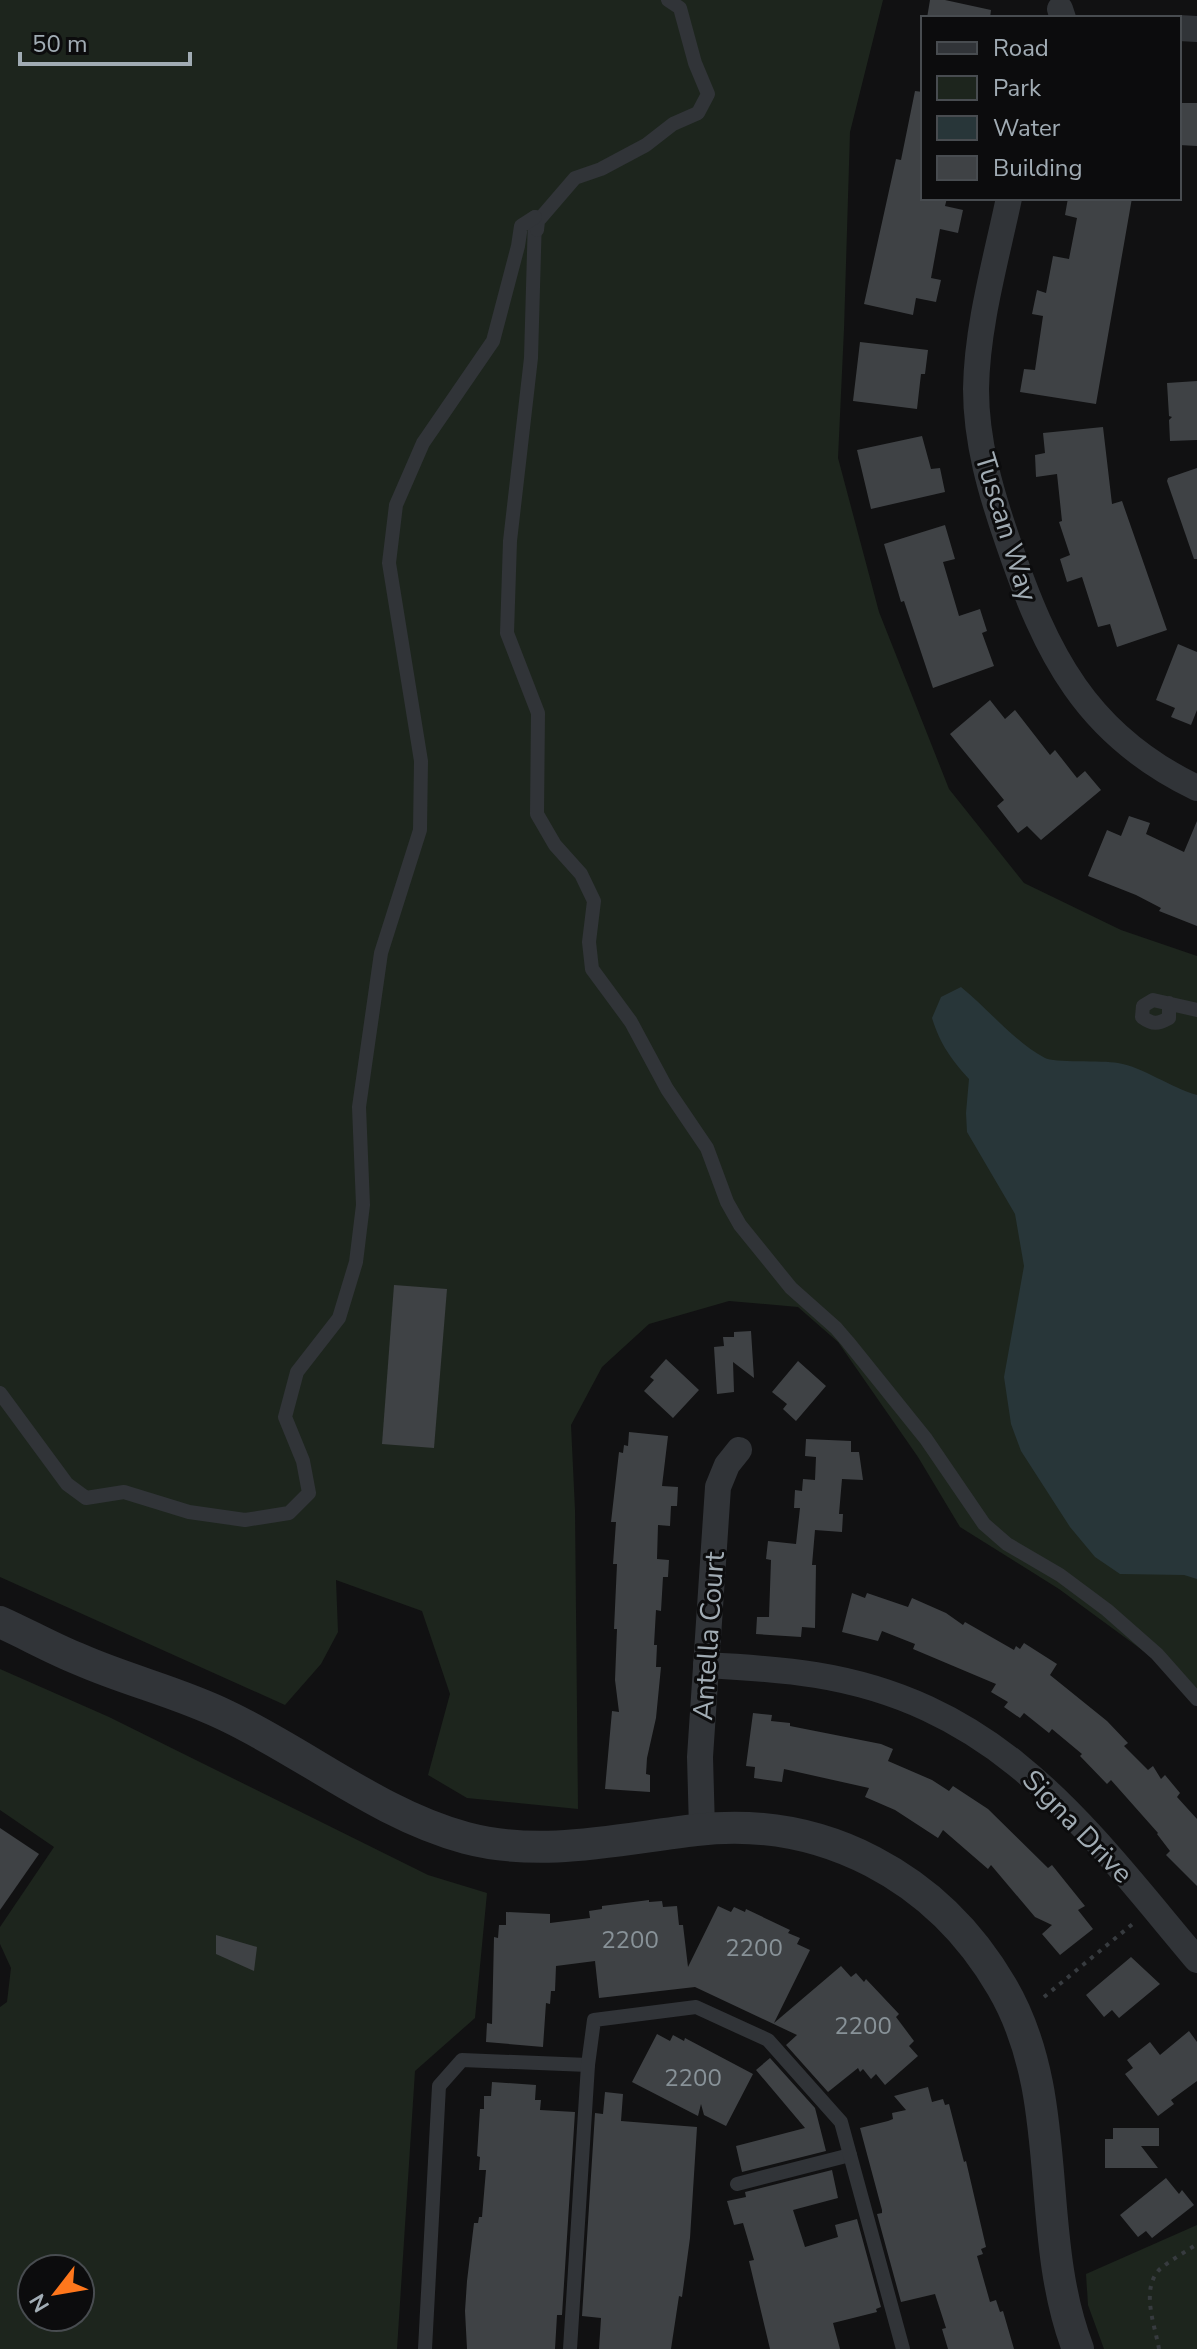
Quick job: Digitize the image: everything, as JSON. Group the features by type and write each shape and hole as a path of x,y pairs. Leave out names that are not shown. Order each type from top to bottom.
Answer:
{"street":[{"name":"Tuscan Way","path":"1009,200 979,344 976,388 979,431 993,498 1038,623 1054,657 1078,693 1106,726 1139,754 1197,788"},
{"name":"Antella Court","path":"702,1829 700,1757 718,1487 727,1465 739,1450"},
{"path":"0,1622 81,1660 226,1715 390,1807 465,1838 517,1847 559,1847 702,1829 774,1831 809,1837 851,1851 892,1872 949,1915 980,1952 1012,2004 1027,2041 1038,2082 1059,2286 1078,2349"},
{"name":"Signa Drive","path":"706,1665 778,1670 841,1680 917,1705 953,1721 1016,1762 1057,1798 1088,1829 1197,1960"}],"lane":[{"path":"668,0 680,8 695,63 708,94 698,113 673,124 646,145 601,169 575,178 538,221 531,358 510,541 507,633 538,713 537,814 555,845 581,874 594,901 589,942 592,969 631,1022 667,1089 707,1148 727,1202 740,1225 791,1288 848,1342 926,1439 984,1524 1007,1544 1060,1575 1107,1610 1157,1654 1197,1699"},
{"path":"0,1393 67,1484 86,1498 124,1492 189,1512 245,1520 289,1513 309,1493 303,1461 285,1417 297,1372 339,1318 356,1262 363,1205 359,1107 372,1009 381,953 420,830 421,761 389,563 396,505 423,443 493,341 521,226 535,217 531,358"},
{"path":"1169,1003 1197,1010"},
{"path":"570,2349 588,2065 594,2020 696,2007 768,2040 841,2122 903,2349"},
{"path":"425,2349 439,2086 462,2060 588,2065"},
{"path":"737,2184 850,2155"}],"path":[{"path":"1044,1997 1153,1907"},
{"path":"1159,2349 1149,2292 1153,2279 1160,2270 1197,2244"}],"green space":[{"path":"0,0 883,0 850,132 838,458 879,612 949,789 1024,883 1121,930 1197,956 1197,1706 1157,1661 1059,1589 960,1527 918,1457 838,1342 798,1307 729,1301 649,1324 602,1367 571,1425 575,1510 578,1809 467,1798 428,1775 450,1694 422,1611 336,1580 338,1632 321,1664 285,1705 0,1577"},
{"path":"0,1669 109,1717 428,1875 487,1893 475,2018 415,2071 397,2349 0,2349 0,2007 7,2002 11,1968 0,1944 0,1927 54,1847 0,1810"},
{"path":"1197,2225 1197,2349 1104,2349 1088,2305 1086,2274"}],"water":[{"path":"961,987 1034,1052 1045,1058 1128,1065 1197,1095 1197,1579 1184,1575 1120,1574 1095,1557 1070,1527 1021,1451 1011,1424 1004,1377 1024,1266 1015,1214 967,1132 969,1079 947,1051 932,1018 941,997"}],"building":[{"path":"930,0 945,0 991,10 990,16 927,16"},
{"path":"915,91 921,92 921,200 946,200 945,206 963,210 958,233 940,229 931,278 941,280 936,302 916,298 913,315 864,304 896,159 901,160"},
{"path":"1181,103 1197,103 1197,146 1181,145"},
{"path":"1068,200 1132,200 1096,404 1020,392 1024,369 1035,370 1043,316 1032,314 1037,290 1046,293 1053,256 1069,259 1077,218 1065,215"},
{"path":"860,342 928,350 925,374 921,374 917,409 853,401"},
{"path":"1197,381 1197,440 1170,441 1169,420 1172,417 1169,416 1167,383"},
{"path":"1103,427 1112,504 1122,501 1167,630 1117,647 1110,624 1098,627 1082,577 1067,582 1060,559 1070,555 1059,522 1062,521 1057,474 1036,477 1035,455 1045,453 1043,433"},
{"path":"922,436 931,469 940,468 945,492 871,509 857,450"},
{"path":"1197,468 1197,559 1194,559 1167,481"},
{"path":"945,525 955,559 943,562 959,616 980,609 987,631 982,633 994,666 933,688 904,601 901,602 884,544"},
{"path":"1178,644 1197,652 1197,710 1191,725 1171,717 1175,708 1156,700"},
{"path":"990,700 1005,719 1015,710 1050,755 1055,750 1077,778 1085,771 1101,790 1041,840 1027,826 1018,833 997,806 1004,800 950,734"},
{"path":"1129,816 1150,823 1146,834 1184,852 1197,821 1197,926 1159,911 1161,908 1136,895 1088,876 1107,830 1121,836"},
{"path":"394,1285 447,1289 434,1448 382,1444"},
{"path":"751,1331 754,1378 733,1362 734,1392 717,1394 714,1347 724,1346 723,1337 734,1337 734,1332"},
{"path":"666,1359 699,1390 673,1418 644,1391 654,1380 650,1377"},
{"path":"798,1361 826,1386 796,1421 783,1409 787,1404 772,1392"},
{"path":"629,1432 668,1436 662,1486 678,1487 677,1506 671,1506 670,1526 658,1525 657,1559 669,1560 668,1577 663,1577 661,1611 656,1610 654,1645 657,1645 656,1667 661,1667 656,1718 647,1758 646,1774 650,1775 650,1792 605,1789 612,1711 619,1712 615,1680 617,1629 614,1629 616,1522 611,1522 619,1452 623,1453 624,1445 628,1446"},
{"path":"806,1439 851,1441 851,1452 859,1452 863,1480 842,1479 839,1514 843,1514 842,1532 815,1530 812,1565 816,1565 815,1628 802,1627 801,1637 756,1634 757,1617 769,1617 771,1560 766,1559 768,1541 796,1544 800,1508 794,1508 795,1490 802,1491 803,1479 815,1480 816,1457 805,1456"},
{"path":"852,1593 865,1598 867,1593 908,1607 912,1598 946,1613 963,1625 965,1622 1014,1650 1016,1646 1020,1649 1024,1643 1057,1664 1050,1675 1107,1721 1128,1743 1124,1746 1148,1770 1153,1766 1161,1779 1165,1775 1180,1793 1177,1797 1197,1819 1197,1886 1166,1855 1170,1851 1158,1833 1111,1780 1107,1784 1080,1756 1082,1754 1052,1729 1049,1733 1024,1713 1020,1718 1004,1707 1008,1702 991,1692 996,1684 913,1649 915,1644 882,1631 878,1641 842,1632"},
{"path":"753,1713 772,1715 771,1721 790,1723 790,1726 881,1744 893,1749 888,1761 949,1791 953,1786 988,1809 1048,1868 1052,1865 1085,1906 1078,1910 1093,1929 1060,1955 1042,1934 1052,1925 1035,1917 991,1865 988,1869 943,1830 938,1838 895,1810 865,1797 869,1788 784,1769 782,1782 754,1778 755,1767 746,1766"},
{"path":"0,1828 39,1854 0,1910"},
{"path":"662,1901 663,1907 677,1906 679,1925 683,1925 688,1967 718,1906 731,1912 734,1907 745,1912 746,1909 790,1930 788,1933 800,1938 797,1944 810,1950 774,2023 841,1966 851,1977 856,1973 864,1982 866,1979 899,2014 896,2017 914,2041 909,2046 918,2056 885,2085 876,2074 871,2079 863,2069 860,2072 858,2068 828,2092 786,2045 797,2035 695,1987 599,1998 595,1961 556,1966 555,1991 551,1991 550,2004 546,2003 543,2047 486,2042 487,2023 492,2024 494,1937 498,1938 499,1925 506,1925 506,1912 550,1914 550,1923 590,1918 589,1911 602,1909 602,1906"},
{"path":"216,1935 257,1947 254,1971 216,1954"},
{"path":"1131,1957 1160,1984 1119,2018 1112,2010 1104,2017 1086,1995"},
{"path":"1189,2031 1197,2042 1197,2081 1171,2100 1174,2104 1158,2116 1125,2074 1133,2068 1127,2060 1150,2042 1160,2055"},
{"path":"657,2034 670,2041 673,2035 684,2041 685,2038 753,2074 726,2126 704,2115 701,2104 698,2116 632,2082"},
{"path":"770,2058 815,2108 826,2151 742,2172 736,2146 805,2128 756,2070"},
{"path":"492,2082 536,2085 535,2100 541,2100 540,2110 575,2112 562,2315 557,2315 555,2349 467,2349 467,2281 474,2223 482,2217 486,2170 479,2170 480,2157 477,2156 480,2109 484,2109 484,2096 491,2096"},
{"path":"928,2087 932,2102 943,2099 945,2105 949,2104 986,2247 981,2249 983,2254 977,2256 990,2302 996,2300 1000,2312 1003,2311 1014,2349 948,2349 942,2329 946,2328 935,2294 901,2302 877,2214 882,2210 860,2128 888,2121 893,2119 892,2113 906,2110 894,2096"},
{"path":"605,2092 623,2094 621,2121 697,2127 690,2238 671,2349 599,2349 601,2318 582,2316 595,2113 603,2114"},
{"path":"1113,2128 1159,2128 1159,2146 1141,2146 1158,2168 1105,2168 1105,2139 1113,2139"},
{"path":"832,2170 838,2198 793,2210 805,2247 838,2237 835,2225 857,2219 881,2307 876,2309 877,2312 833,2323 840,2349 770,2349 749,2261 754,2260 743,2223 734,2225 727,2201 746,2197 745,2192"},
{"path":"1166,2178 1179,2194 1182,2190 1194,2205 1152,2238 1146,2231 1138,2237 1120,2215"}]}
